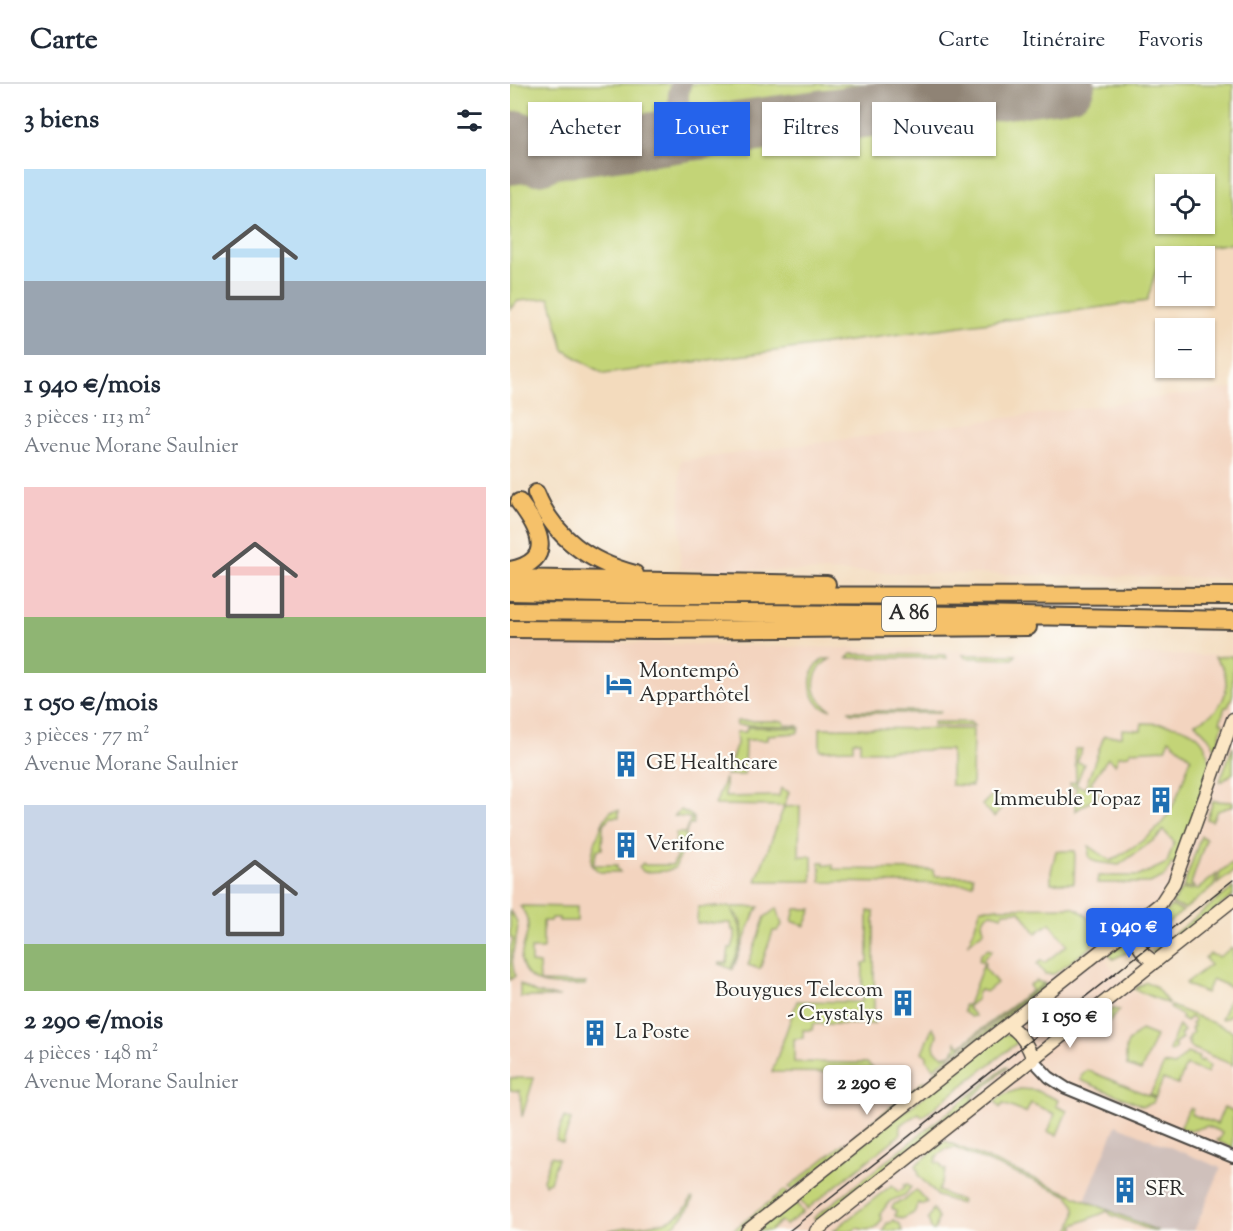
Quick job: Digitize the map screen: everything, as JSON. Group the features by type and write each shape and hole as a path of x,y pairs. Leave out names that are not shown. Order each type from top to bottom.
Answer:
{"highway":[{"path":"536,493 541,507 554,527 573,546 590,557 621,570 660,580"},
{"path":"510,570 528,564 540,548 540,537 536,526 519,502"},
{"path":"510,578 833,585 916,596"},
{"name":"A 86","path":"510,592 649,595 1233,596"},
{"name":"A 86","path":"510,611 1233,620"},
{"path":"510,629 745,630 1120,625 1168,620"},
{"path":"510,638 721,637 745,630"}],"main road":[{"path":"747,1231 1161,903 1174,883 1233,719"},
{"path":"816,1231 1233,900"},
{"path":"1127,929 1144,954 1154,962"},
{"path":"1007,1024 1029,1046 1033,1059"}],"street":[{"path":"1033,1059 1049,1077 1066,1088 1233,1157"}],"shaded area":[{"path":"1233,388 1233,578 680,569 680,461"},
{"path":"510,641 1233,656 1233,865 1106,961 1133,992 1233,1033 1233,1231 510,1231"},
{"path":"1116,1125 1221,1168 1194,1231 1159,1231 1085,1200"}],"green space":[{"path":"510,84 1233,84 1233,243 1211,246 1155,246 1155,274 1147,301 604,374 564,350 550,298 518,301 510,309"},
{"path":"851,654 946,655 947,658 847,658"},
{"path":"963,655 1016,655 1013,659 966,658"},
{"path":"1233,656 1233,694 1220,722 1223,723 1216,753 1212,741 1195,723 1217,709 1225,695 1226,678 1223,668 1215,657"},
{"path":"823,659 830,659 818,670 814,684 815,692 831,709 825,708 816,701 811,689 813,671"},
{"path":"849,711 941,711 940,713 851,713"},
{"path":"737,721 783,721 786,725 799,726 736,725"},
{"path":"933,722 970,722 974,726 933,726"},
{"path":"1142,723 1167,724 1189,730 1198,736 1208,756 1209,770 1176,866 1172,863 1165,876 1150,883 1097,883 1098,876 1139,876 1167,863 1174,842 1163,830 1158,837 1119,865 1096,862 1089,857 1089,846 1111,861 1145,839 1165,819 1176,800 1191,758 1169,739 1165,749 1131,751 1129,755 1119,756 1115,764 1108,758 1091,782 1099,796 1075,811 1076,788 1070,783 1076,782 1075,749 1082,749 1077,762 1084,764 1076,785 1085,788 1104,736 1122,736 1122,729 1141,730"},
{"path":"747,727 800,728 797,733 767,735 767,740 745,740 744,775 726,775 737,744 736,732 746,732"},
{"path":"820,728 973,729 972,786 951,785 951,750 860,751 860,741 853,741 853,749 820,750"},
{"path":"1233,746 1233,773 1220,781"},
{"path":"725,778 725,797 779,796 781,788 789,792 784,806 715,805"},
{"path":"994,793 1005,805 994,817 982,805"},
{"path":"1213,801 1233,802 1233,806 1217,811 1212,821 1207,819"},
{"path":"800,806 799,856 812,856 812,881 756,881 784,807"},
{"path":"619,810 619,817 610,817 603,825 602,849 597,850 593,865 617,865 620,872 600,872 592,866 594,846 607,815 611,811"},
{"path":"681,810 691,815 693,825 689,825 675,868 644,872 639,867 643,863 645,865 673,865 679,850 675,850 676,833 685,833 691,818 674,816"},
{"path":"1201,836 1206,839 1191,884 1194,887 1183,888"},
{"path":"1056,851 1075,851 1074,883 1051,883"},
{"path":"820,862 824,862 824,865 833,865 833,869 933,870 934,876 973,876 973,884 821,882"},
{"path":"1233,862 1233,872 1217,884 1220,872"},
{"path":"1217,874 1214,886 1185,909 1172,904 1181,890 1198,889"},
{"path":"1233,888 1233,896 1156,955 1151,952"},
{"path":"520,906 577,907 577,921 559,921 559,918 551,918 550,921 543,921 543,949 531,949 531,963 539,964 540,982 586,983 585,985 546,984 538,982 530,977 524,970 521,960 528,927 525,914"},
{"path":"1171,906 1183,911 1165,925 1165,913"},
{"path":"698,907 759,907 732,970 741,942 731,969 718,963 727,963 729,948 732,948 735,930 732,930 731,923 697,923","holes":["731,909 741,923 743,930 742,938 737,918"]},
{"path":"1072,907 1084,913 1088,918 1093,928 1093,941 1091,947 1054,974 1045,974 1037,964 1041,960 1044,963 1067,945 1050,923 1036,933 1020,911 1004,912 1002,916 992,913 986,915 982,922 984,931 969,943 981,908"},
{"path":"777,908 782,925 777,931 773,931 760,969 748,965 765,917"},
{"path":"795,909 812,909 805,926 792,921"},
{"path":"510,911 518,930 512,958 515,976 510,980 510,948 513,939 510,937"},
{"path":"868,911 874,912 874,1024 813,1024 812,1030 803,1030 803,1038 794,1039 794,1062 867,1063 878,1073 772,1072 797,1001 862,1002 863,963 868,962"},
{"path":"1127,937 1136,948 1113,959 1107,951"},
{"path":"1233,947 1233,988 1212,979 1206,993 1187,985 1186,983 1210,965 1205,958 1210,954 1219,957"},
{"path":"988,949 992,951 983,959 985,963 984,967 997,983 986,992 980,990 977,999 967,1007 975,1016 971,1017 964,1012 964,1005 968,1005 984,963 979,960 981,953"},
{"path":"1036,981 1044,983 934,1068 927,1060 927,1056 922,1052 932,1028 937,1035 935,1050 943,1056 951,1054 956,1048 956,1042 960,1046 1032,990 1029,985"},
{"path":"1146,982 1155,986 1169,1004 1134,989"},
{"path":"520,984 536,993 560,997 520,997"},
{"path":"1045,984 1046,987 936,1074 933,1073"},
{"path":"1233,991 1233,1011 1227,1018 1221,1019"},
{"path":"1042,1002 1049,1011 1030,1030 1021,1018"},
{"path":"1171,1006 1233,1031 1233,1065 1192,1048 1188,1044 1190,1042 1187,1041 1193,1032 1191,1029 1195,1021 1190,1017 1186,1022 1181,1019 1182,1016 1170,1008"},
{"path":"1112,1009 1120,1010 1098,1031 1090,1025"},
{"path":"1179,1025 1184,1031 1180,1035 1182,1038 1174,1045 1176,1048 1171,1052 1169,1050"},
{"path":"1141,1030 1156,1036 1141,1071 1127,1066 1126,1053 1127,1045"},
{"path":"1003,1034 1013,1035 1018,1042 922,1117 919,1113 900,1125 901,1134 807,1209 797,1196"},
{"path":"1187,1053 1199,1057 1200,1062 1202,1060 1210,1066 1207,1073 1186,1065 1178,1085 1163,1079 1156,1097 1150,1095 1164,1064 1174,1066"},
{"path":"1006,1067 973,1097 972,1102 818,1224 814,1218"},
{"path":"1087,1070 1155,1098 1153,1103 1143,1106 1080,1080 1081,1075"},
{"path":"510,1078 534,1078 522,1117 520,1091 510,1090"},
{"path":"925,1080 925,1083 857,1137 854,1136"},
{"path":"1020,1089 1035,1090 1058,1100 1056,1106 1067,1111 1057,1135 1048,1132 1055,1114 1031,1103 1026,1113 1003,1104 1000,1108 995,1101 1005,1094"},
{"path":"1224,1107 1233,1111 1233,1148 1217,1141 1222,1132 1207,1126 1190,1131 1180,1129 1189,1108 1193,1109 1191,1114 1217,1124"},
{"path":"564,1117 571,1120 563,1143 556,1140"},
{"path":"945,1141 1158,1231 1152,1231 1111,1215 1108,1211 1074,1225 1074,1231 1069,1231 1075,1208 1067,1195 955,1148 945,1149 936,1157 935,1162 941,1164 946,1170 938,1191 962,1201 961,1204 938,1196 918,1175 916,1165"},
{"path":"844,1143 844,1149 792,1190 789,1187"},
{"path":"551,1156 558,1158 550,1182 545,1184 543,1180"},
{"path":"908,1184 911,1187 905,1195 890,1201 880,1214 882,1220 874,1228 833,1231 892,1185 898,1192"},
{"path":"785,1190 788,1193 740,1231 732,1231"},
{"path":"916,1190 927,1202 923,1205 918,1203 914,1213 902,1219 895,1216 896,1211 892,1208 894,1204 905,1200"},
{"path":"693,1199 689,1208 682,1217 665,1230 608,1231 667,1221 685,1209"},
{"path":"793,1199 803,1212 786,1225 780,1221 770,1231 755,1231"},
{"path":"933,1209 938,1218 935,1231 932,1231 928,1219"},
{"path":"893,1220 900,1224 902,1231 883,1231 887,1223"}],"taxiway":[{"path":"679,102 681,84"},
{"path":"510,125 512,122 520,121 528,124"},
{"path":"510,162 525,173 544,174 555,168 563,156"}],"runway":[{"path":"510,158 1068,84"}],"tram line":[{"path":"789,1231 1233,880"}],"place":[{"name":"Montempô Apparthôtel","path":"619,684"},
{"name":"GE Healthcare","path":"626,764"},
{"name":"Immeuble Topaz","path":"1161,800"},
{"name":"Verifone","path":"626,845"},
{"name":"Bouygues Telecom - Crystalys","path":"903,1003"},
{"name":"La Poste","path":"595,1033"},
{"name":"SFR","path":"1125,1190"}]}
